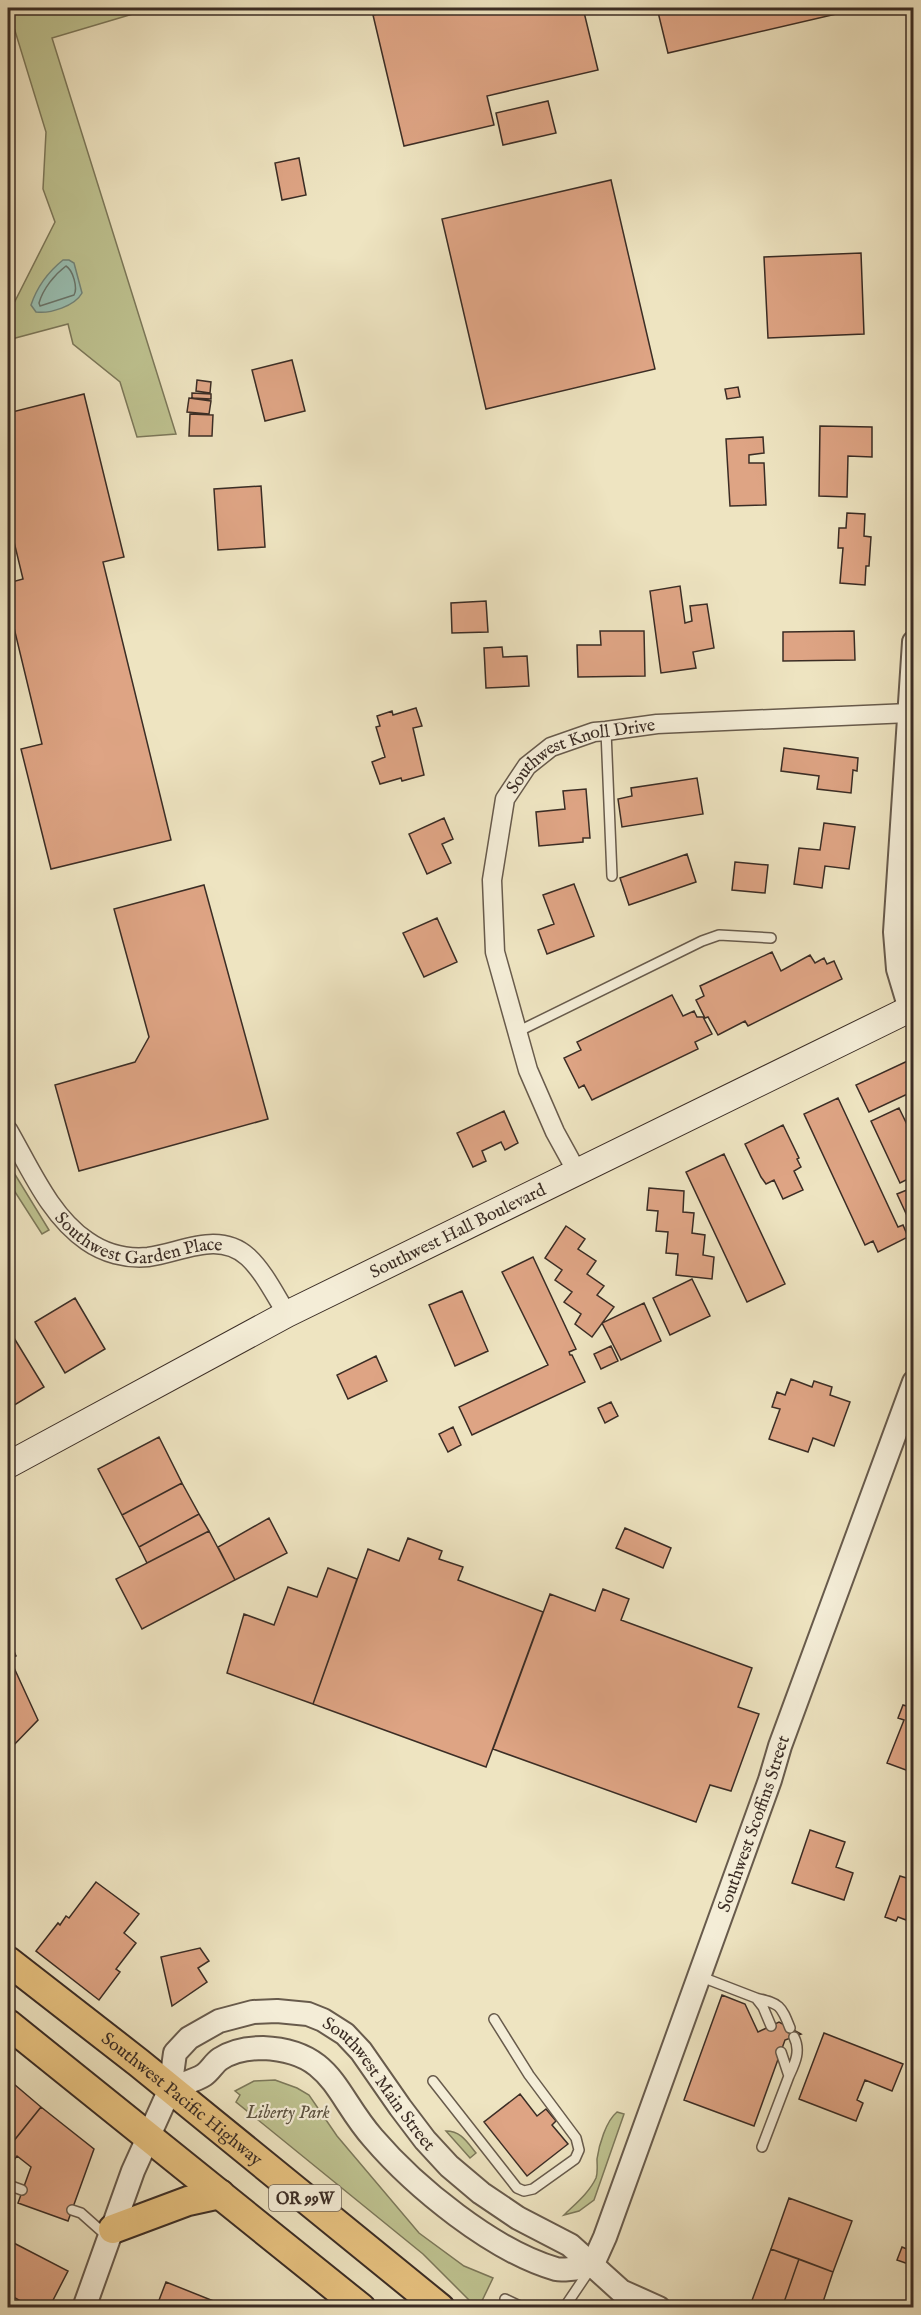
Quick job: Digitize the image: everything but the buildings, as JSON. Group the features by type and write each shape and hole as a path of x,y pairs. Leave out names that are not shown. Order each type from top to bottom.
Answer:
{"highway":[{"name":"Southwest Pacific Highway","path":"8,1961 440,2307"},
{"name":"OR 99W","path":"8,2024 362,2307"},
{"path":"112,2234 188,2201 220,2194"}],"main road":[{"name":"Southwest Hall Boulevard","path":"8,1464 287,1314 912,1008"}],"street":[{"path":"912,1008 898,969 895,932 914,642"},
{"name":"Southwest Knoll Drive","path":"577,1172 555,1132 528,1070 495,952 492,880 505,799 527,766 551,747 606,730 657,724 909,713"},
{"name":"Southwest Garden Place","path":"8,1131 51,1204 68,1225 87,1242 109,1252 128,1257 148,1257 213,1243 231,1246 247,1257 265,1278 287,1314"},
{"name":"Southwest Scoffins Street","path":"592,2266 609,2226 770,1780 780,1746 913,1383"},
{"name":"Southwest Main Street","path":"84,2307 133,2171 170,2089 175,2053 189,2038 219,2021 253,2013 277,2011 308,2014 323,2020 345,2034 361,2051 425,2140 449,2166 481,2193 518,2218 570,2245 621,2291 659,2307"},
{"name":"Southwest Main Street","path":"170,2089 203,2075 219,2059 236,2051 262,2048 291,2052 306,2057 316,2063 330,2078 370,2136 392,2160 479,2231 508,2248 558,2270 592,2266"}],"lane":[{"path":"606,730 612,876"},
{"path":"517,1032 702,941 719,935 771,938"},
{"path":"699,1976 775,2003 781,2007 792,2032 798,2049 796,2060 762,2147"},
{"path":"756,1998 763,2007 771,2026"},
{"path":"433,2081 517,2188 524,2191 533,2189 575,2159 579,2150 576,2138 529,2075 494,2019"},
{"path":"781,2052 789,2076"},
{"path":"8,2189 11,2186 22,2190"},
{"path":"72,2210 81,2213 112,2234"},
{"path":"564,2307 592,2266"},
{"path":"505,2299 524,2307"}],"green space":[{"path":"8,8 153,8 52,38 176,434 137,437 120,382 73,344 68,324 8,340 8,315 55,222 43,189 46,132"},
{"path":"8,1163 49,1230 42,1234 8,1181"},
{"name":"Liberty Park","path":"275,2080 309,2095 337,2136 419,2233 464,2266 493,2278 479,2307 476,2307 423,2254 236,2102 240,2095 235,2091 254,2081"},
{"path":"617,2112 624,2114 594,2200 579,2211 564,2215 586,2193 596,2178 601,2140 606,2127"},
{"path":"446,2131 460,2135 476,2153 470,2158"}],"water":[{"path":"63,260 74,263 82,293 74,302 62,308 48,312 36,312 31,305 36,292"}]}
